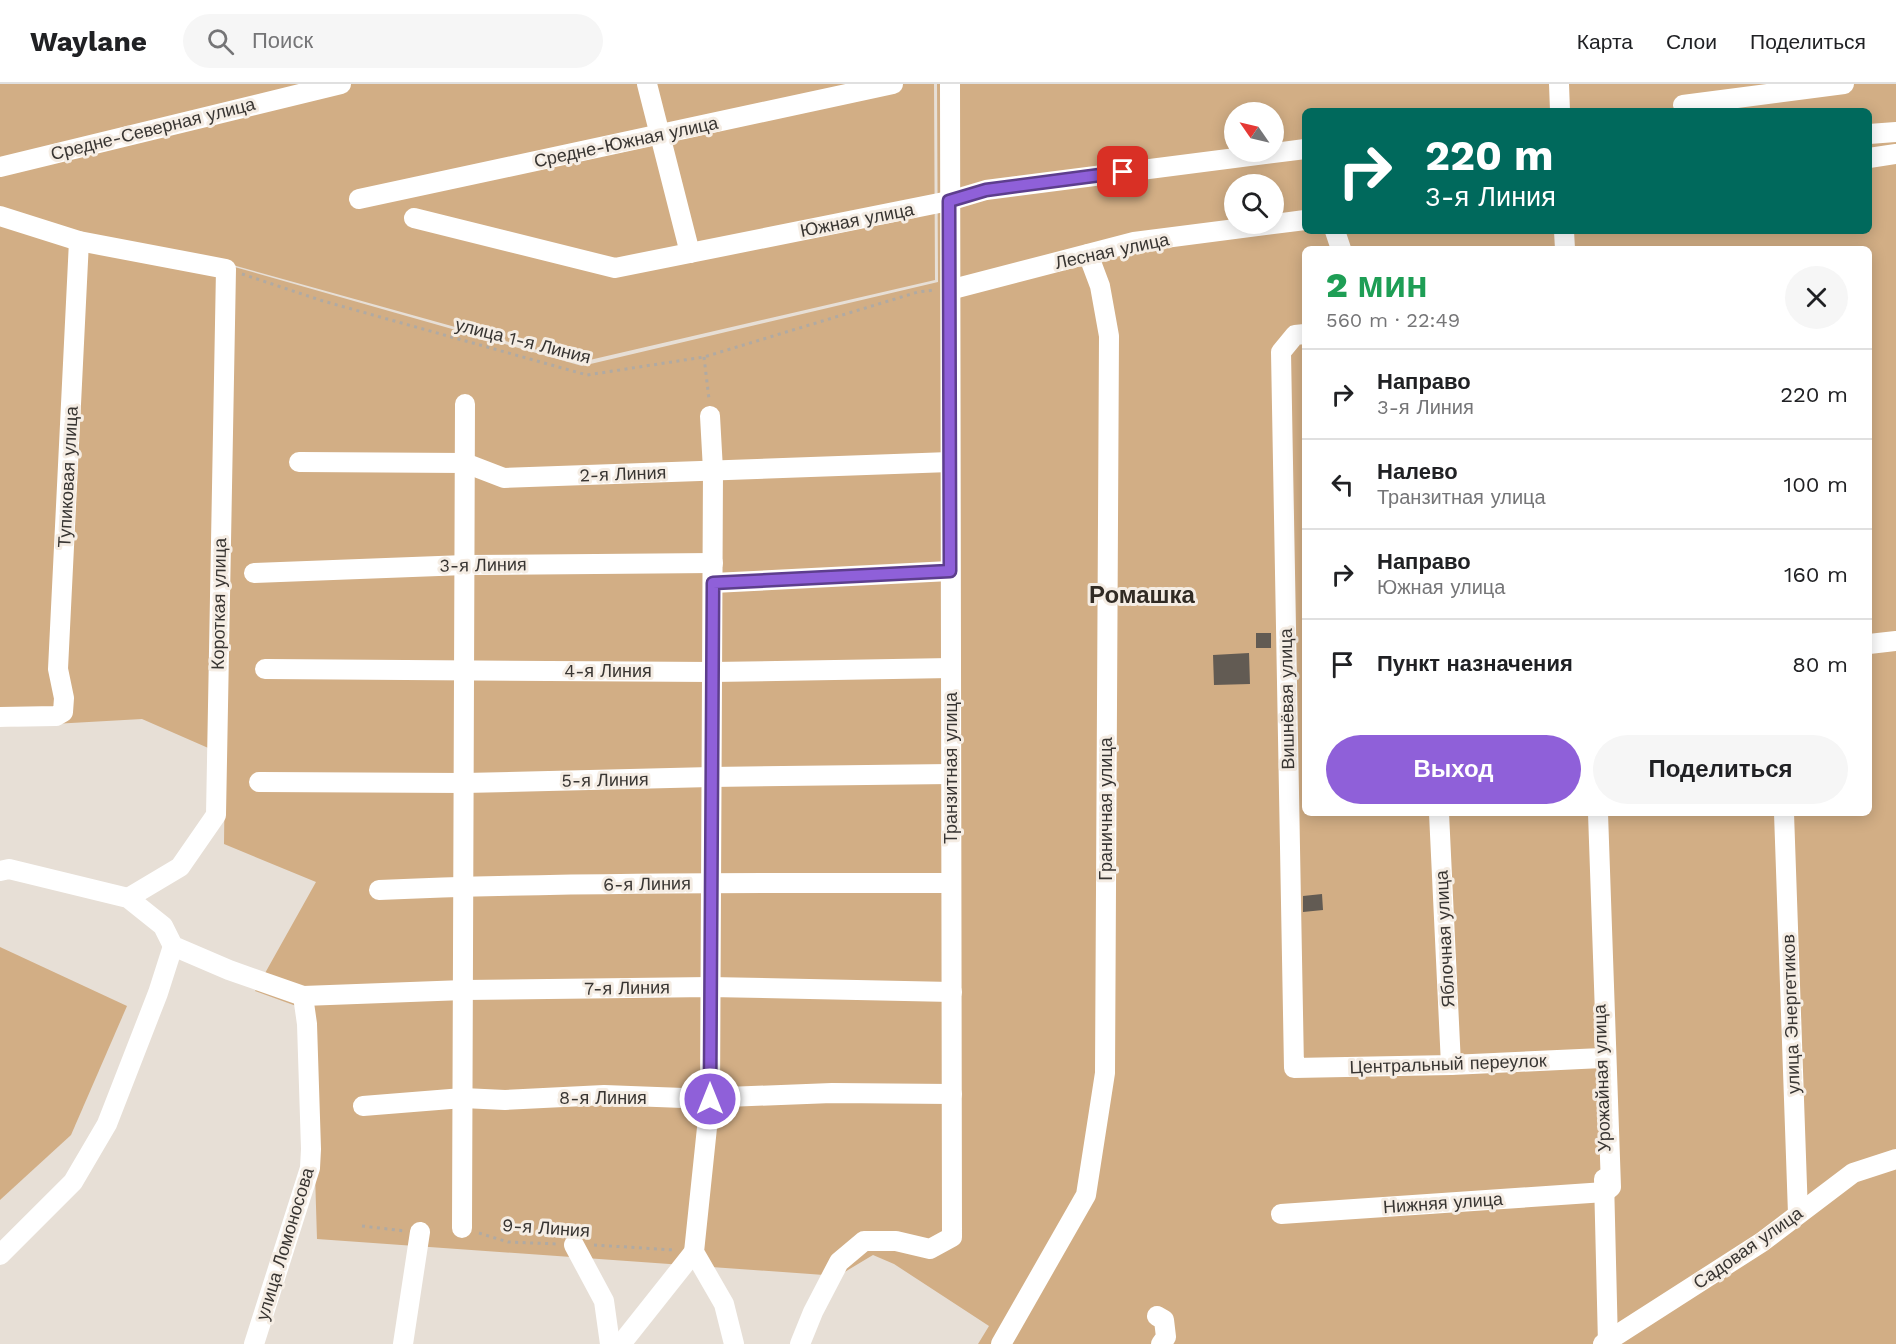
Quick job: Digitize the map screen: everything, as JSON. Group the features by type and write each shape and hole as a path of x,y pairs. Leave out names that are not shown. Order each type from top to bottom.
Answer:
{"street":[{"name":"Средне-Северная улица","path":"0,166 340,84"},
{"path":"647,84 690,253"},
{"name":"Средне-Южная улица","path":"359,199 893,84"},
{"name":"Транзитная улица","path":"800,1344 813,1312 839,1262 864,1241 896,1241 930,1249 952,1237 950,462 953,288 949,201 950,84"},
{"path":"1559,84 1560,108"},
{"path":"1683,105 1844,84"},
{"path":"1872,134 1896,132"},
{"name":"Южная улица","path":"414,218 615,268 949,201 986,190 1302,149"},
{"path":"1872,158 1896,154"},
{"path":"0,216 80,241 226,269"},
{"name":"Лесная улица","path":"953,288 1134,242 1302,220"},
{"name":"Тупиковая улица","path":"0,717 56,716 63,712 64,698 58,669 80,241"},
{"name":"Граничная улица","path":"1000,1344 1086,1195 1105,1072 1109,336 1100,286 1088,254"},
{"name":"Короткая улица","path":"128,898 180,867 216,815 226,269"},
{"name":"Вишнёвая улица","path":"1294,1068 1281,352 1300,335"},
{"path":"462,1228 465,404"},
{"path":"621,1344 694,1252 710,1099 713,470 710,416"},
{"name":"2-я Линия","path":"299,462 465,463 504,478 950,462"},
{"name":"3-я Линия","path":"254,573 465,565 713,573 950,571"},
{"path":"1872,644 1896,641"},
{"name":"4-я Линия","path":"265,669 712,672 951,668"},
{"name":"5-я Линия","path":"259,782 464,783 951,774"},
{"name":"Яблочная улица","path":"1438,816 1451,1065"},
{"name":"Урожайная улица","path":"1591,816 1602,1058 1606,1343"},
{"path":"1282,1218 1605,1196 1611,1187 1598,816"},
{"name":"улица Энергетиков","path":"1784,816 1798,1214"},
{"path":"0,871 9,869 128,898 163,926 173,946 229,970 303,996"},
{"name":"6-я Линия","path":"379,890 711,883 951,883"},
{"path":"0,1255 73,1182 107,1124 158,993 173,946"},
{"name":"7-я Линия","path":"303,996 464,990 710,987 952,992"},
{"name":"улица Ломоносова","path":"254,1344 310,1168 307,1024 303,996"},
{"name":"Центральный переулок","path":"1294,1068 1451,1065 1602,1058"},
{"name":"8-я Линия","path":"363,1106 464,1098 505,1100 604,1095 710,1099 832,1093 952,1094"},
{"name":"Садовая улица","path":"1606,1343 1762,1242 1852,1173 1896,1159"},
{"path":"403,1344 420,1232"},
{"path":"574,1245 604,1301 610,1344"},
{"path":"694,1252 723,1304 734,1344"},
{"path":"1156,1316 1164,1320 1166,1337 1161,1344"}],"path":[{"name":"улица 1-я Линия","path":"226,269 323,301 586,375 704,357 918,292 953,288"},
{"path":"704,357 710,416"},
{"path":"362,1226 420,1232"},
{"name":"9-я Линия","path":"462,1228 508,1242 628,1246 694,1252"}],"shaded area":[{"path":"0,84 934,84 935,280 581,362 229,264 222,754 142,719 0,727"},
{"path":"937,84 1896,84 1896,1344 978,1344 989,1326 894,1264 873,1255 838,1276 317,1239 310,1011 255,991 316,882 224,844 231,266 582,366 938,282"},
{"path":"0,947 127,1006 71,1135 0,1200"}],"building":[{"path":"1256,633 1271,633 1271,648 1256,648"},
{"path":"1249,653 1250,684 1214,685 1213,655"},
{"path":"1322,894 1323,910 1303,912 1303,896"}],"district":[{"name":"Ромашка","path":"1142,595"}],"route":[{"path":"710,1099 713,583 950,571 949,201 986,190 1123,172"}]}
